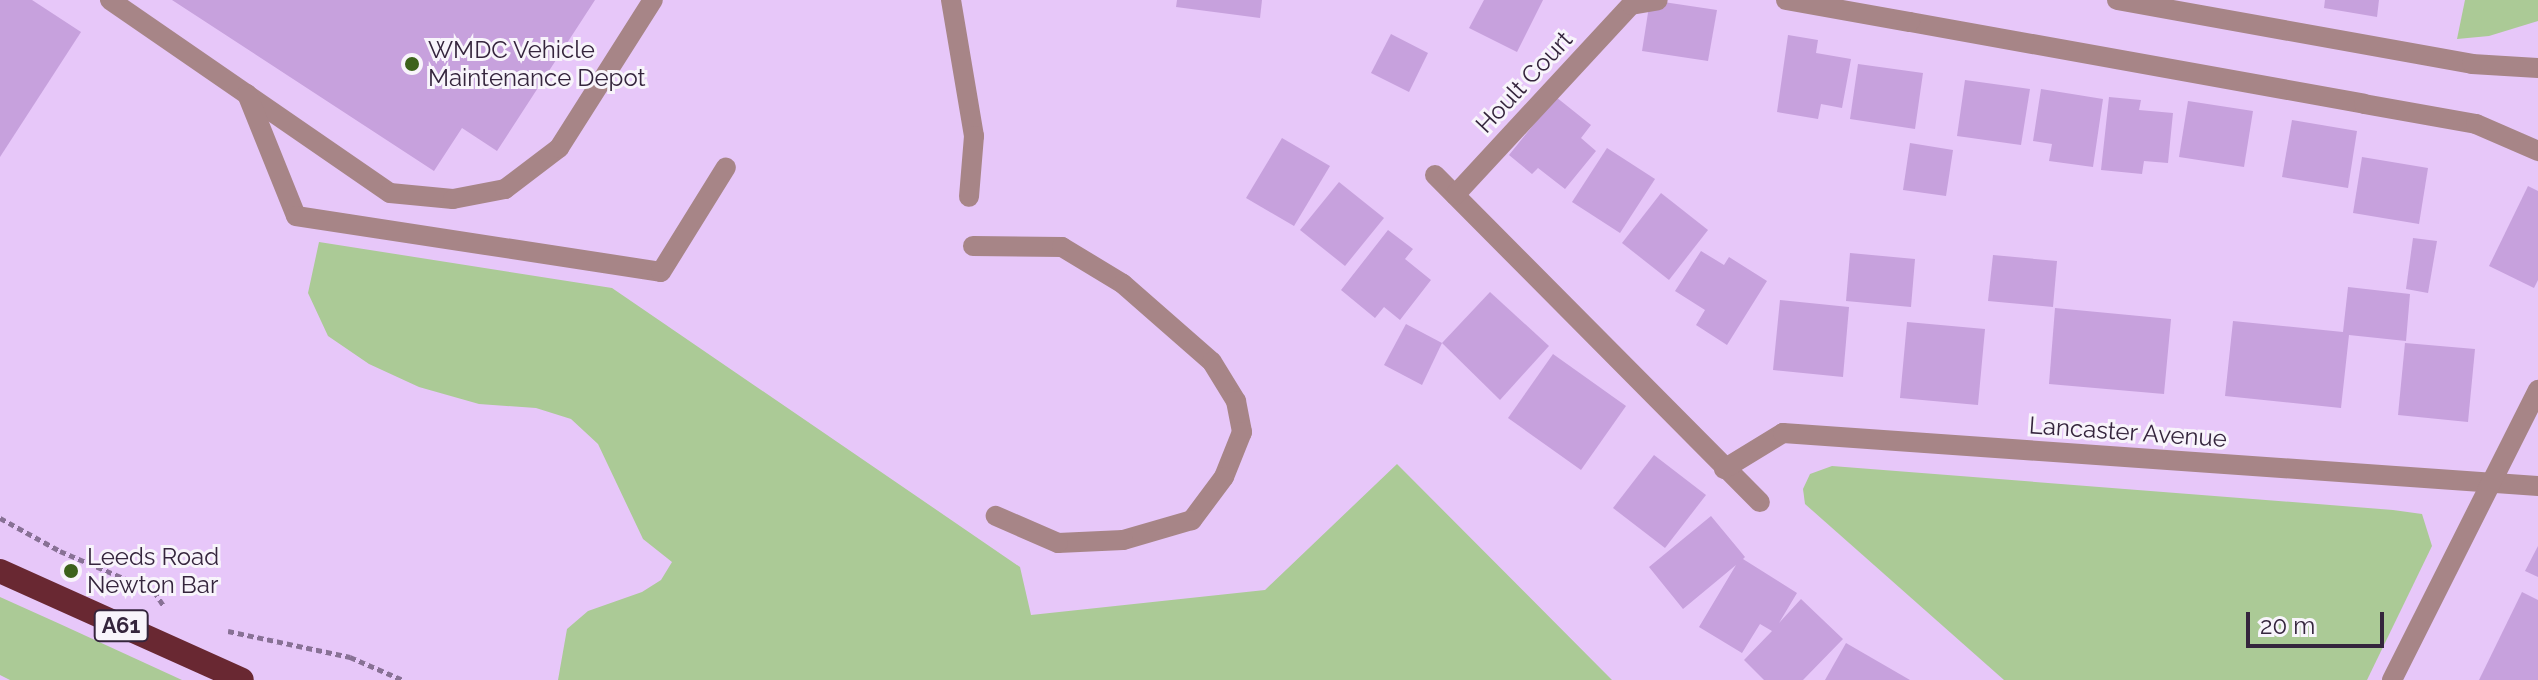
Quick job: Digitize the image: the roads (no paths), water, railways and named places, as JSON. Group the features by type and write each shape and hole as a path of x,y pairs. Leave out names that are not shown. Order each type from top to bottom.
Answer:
{"highway":[{"name":"A61","path":"0,571 242,680"}],"street":[{"path":"110,0 390,193 453,199 505,189 559,148 653,0"},
{"path":"951,0 974,136 969,197"},
{"name":"Hoult Court","path":"1455,195 1629,2 1658,0"},
{"path":"1786,0 2476,124 2538,151"},
{"path":"2128,1 2472,64 2538,68"},
{"path":"247,94 296,216 661,272 726,167"},
{"path":"1435,175 1760,502"},
{"path":"973,246 1062,247 1123,284 1212,362 1236,401 1242,432 1224,477 1192,520 1123,540 1058,543 996,516"},
{"path":"2392,680 2494,484 2538,390"},
{"name":"Lancaster Avenue","path":"1724,469 1783,433 2538,486"}],"place":[{"name":"WMDC Vehicle Maintenance Depot","path":"412,64"},
{"name":"Leeds Road Newton Bar","path":"71,571"}]}
